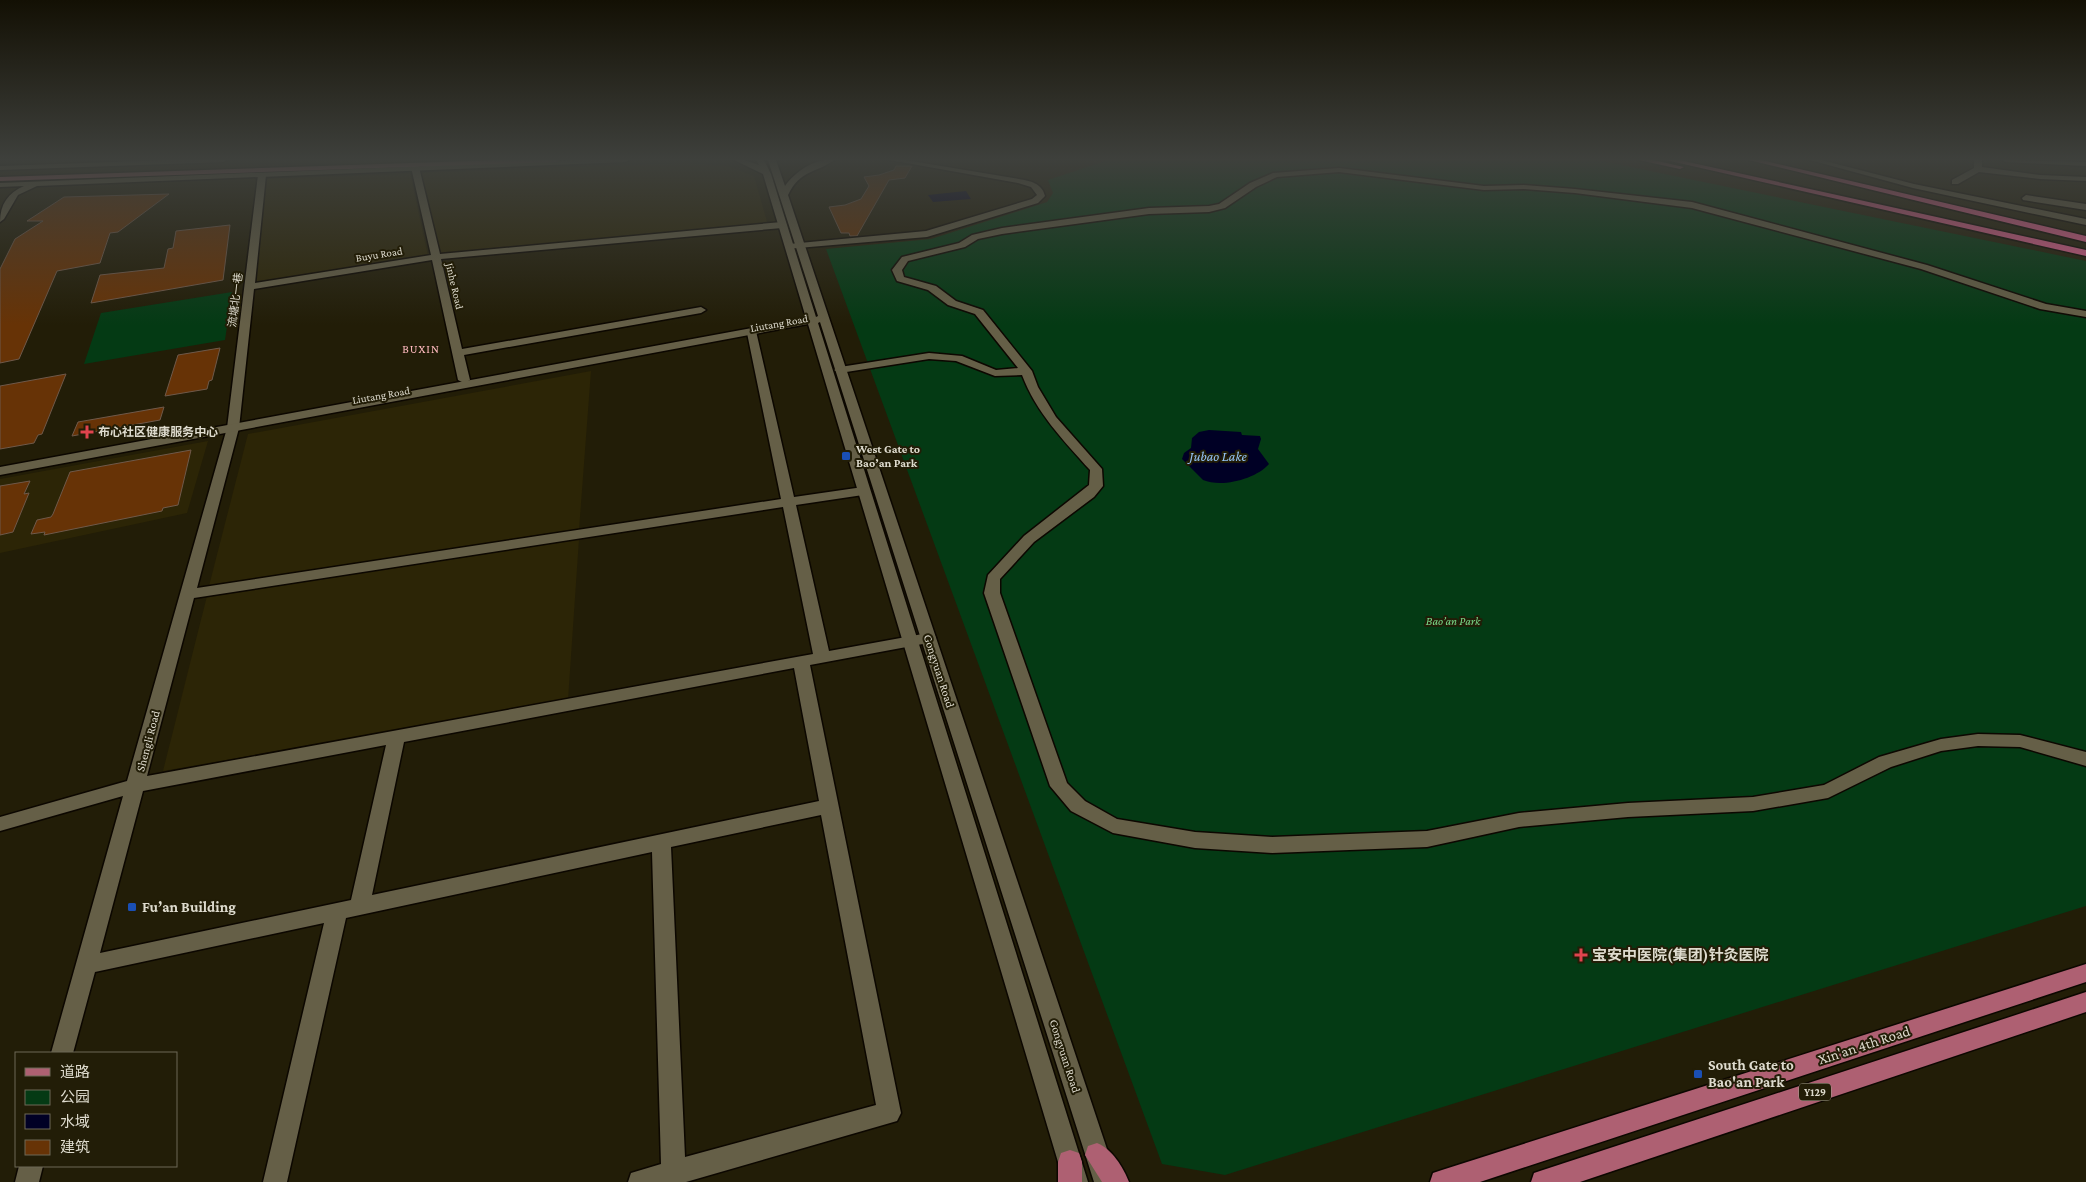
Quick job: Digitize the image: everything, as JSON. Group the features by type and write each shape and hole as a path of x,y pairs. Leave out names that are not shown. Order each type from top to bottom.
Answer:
{"highway":[{"path":"1910,215 2086,252"},
{"path":"1915,215 1972,228"},
{"path":"1948,215 2086,245"},
{"path":"1986,215 2086,239"}],"main road":[{"name":"Xin'an 4th Road","path":"1442,1182 2086,973"},
{"name":"Y129","path":"1543,1182 2086,1002"},
{"path":"1097,1155 1117,1182"}],"street":[{"name":"流塘北一巷","path":"234,425 257,215"},
{"name":"Jinhe Road","path":"426,215 464,380"},
{"name":"Gongyuan Road","path":"779,215 782,225 794,247"},
{"name":"Gongyuan Road","path":"788,215 794,247 864,490 1072,1175"},
{"path":"794,247 927,234 989,215"},
{"path":"1118,215 1002,231 975,237 962,245 905,259 900,263 897,270 900,279 932,288 952,303 979,312 1026,371 1032,388 1051,418 1096,469 1096,486 1089,494 1028,539 993,578 992,593 1059,786 1078,806 1113,826 1195,840 1272,845 1427,839 1519,820 1628,810 1753,804 1828,791 1885,762 1941,745 1978,740 2020,741 2060,750 2086,759"},
{"path":"1730,215 1924,267 2044,307 2086,314"},
{"path":"2057,215 2086,221"},
{"path":"2059,215 2086,221"},
{"name":"Buyu Road","path":"249,287 435,257 782,225"},
{"path":"458,353 701,310"},
{"name":"Gongyuan Road","path":"815,319 840,370 1106,1182"},
{"name":"Liutang Road","path":"0,464 234,425 752,333 815,319"},
{"name":"Liutang Road","path":"0,471 464,380 815,319"},
{"path":"640,1182 674,1177 889,1113 830,806 812,660 788,502 752,333"},
{"path":"840,370 938,356 958,358 995,373 1026,371"},
{"name":"Shengli Road","path":"62,1052 234,425"},
{"path":"188,594 864,490"},
{"path":"0,824 136,785 928,638"},
{"path":"360,906 396,737"},
{"path":"86,965 830,806"},
{"path":"661,842 674,1177"},
{"path":"275,1182 337,911"},
{"path":"27,1182 31,1167"}],"shaded area":[{"path":"263,215 419,215 428,256 256,283"},
{"path":"431,215 765,215 768,225 441,254"},
{"path":"591,371 579,530 209,586 248,434"},
{"path":"208,441 187,513 0,553 0,479"},
{"path":"579,539 568,700 163,771 207,596"}],"green space":[{"name":"Bao’an Park","path":"1006,215 1864,215 2086,261 2086,906 1225,1175 1162,1164 826,249 931,239"},
{"path":"232,292 225,340 84,364 101,313"}],"water":[{"name":"Jubao Lake","path":"1209,430 1241,432 1242,435 1260,436 1258,449 1269,464 1256,474 1238,481 1220,483 1203,480 1182,459 1184,453 1191,448 1192,438 1199,432"}],"building":[{"path":"36,215 141,215 118,232 110,233 100,263 57,271 19,359 0,363 0,269 15,239 43,221 27,221"},
{"path":"833,215 869,215 857,236 841,233"},
{"path":"230,225 223,280 91,303 100,275 164,268 168,249 173,248 176,231"},
{"path":"220,348 212,380 209,381 207,389 165,396 178,355"},
{"path":"66,374 42,434 38,435 34,443 0,449 0,386"},
{"path":"164,407 160,420 72,436 78,422"},
{"path":"191,450 178,505 163,508 162,511 44,535 45,532 31,534 37,520 51,517 53,514 70,472"},
{"path":"30,481 24,494 29,493 13,532 0,535 0,486"}],"place":[{"name":"布心社区健康服务中心","path":"87,432"},
{"name":"West Gate to Bao’an Park","path":"846,456"},
{"name":"Fu’an Building","path":"132,907"},
{"name":"宝安中医院(集团)针灸医院","path":"1581,955"},
{"name":"South Gate to Bao'an Park","path":"1698,1074"}],"district":[{"name":"BUXIN","path":"421,349"}]}
